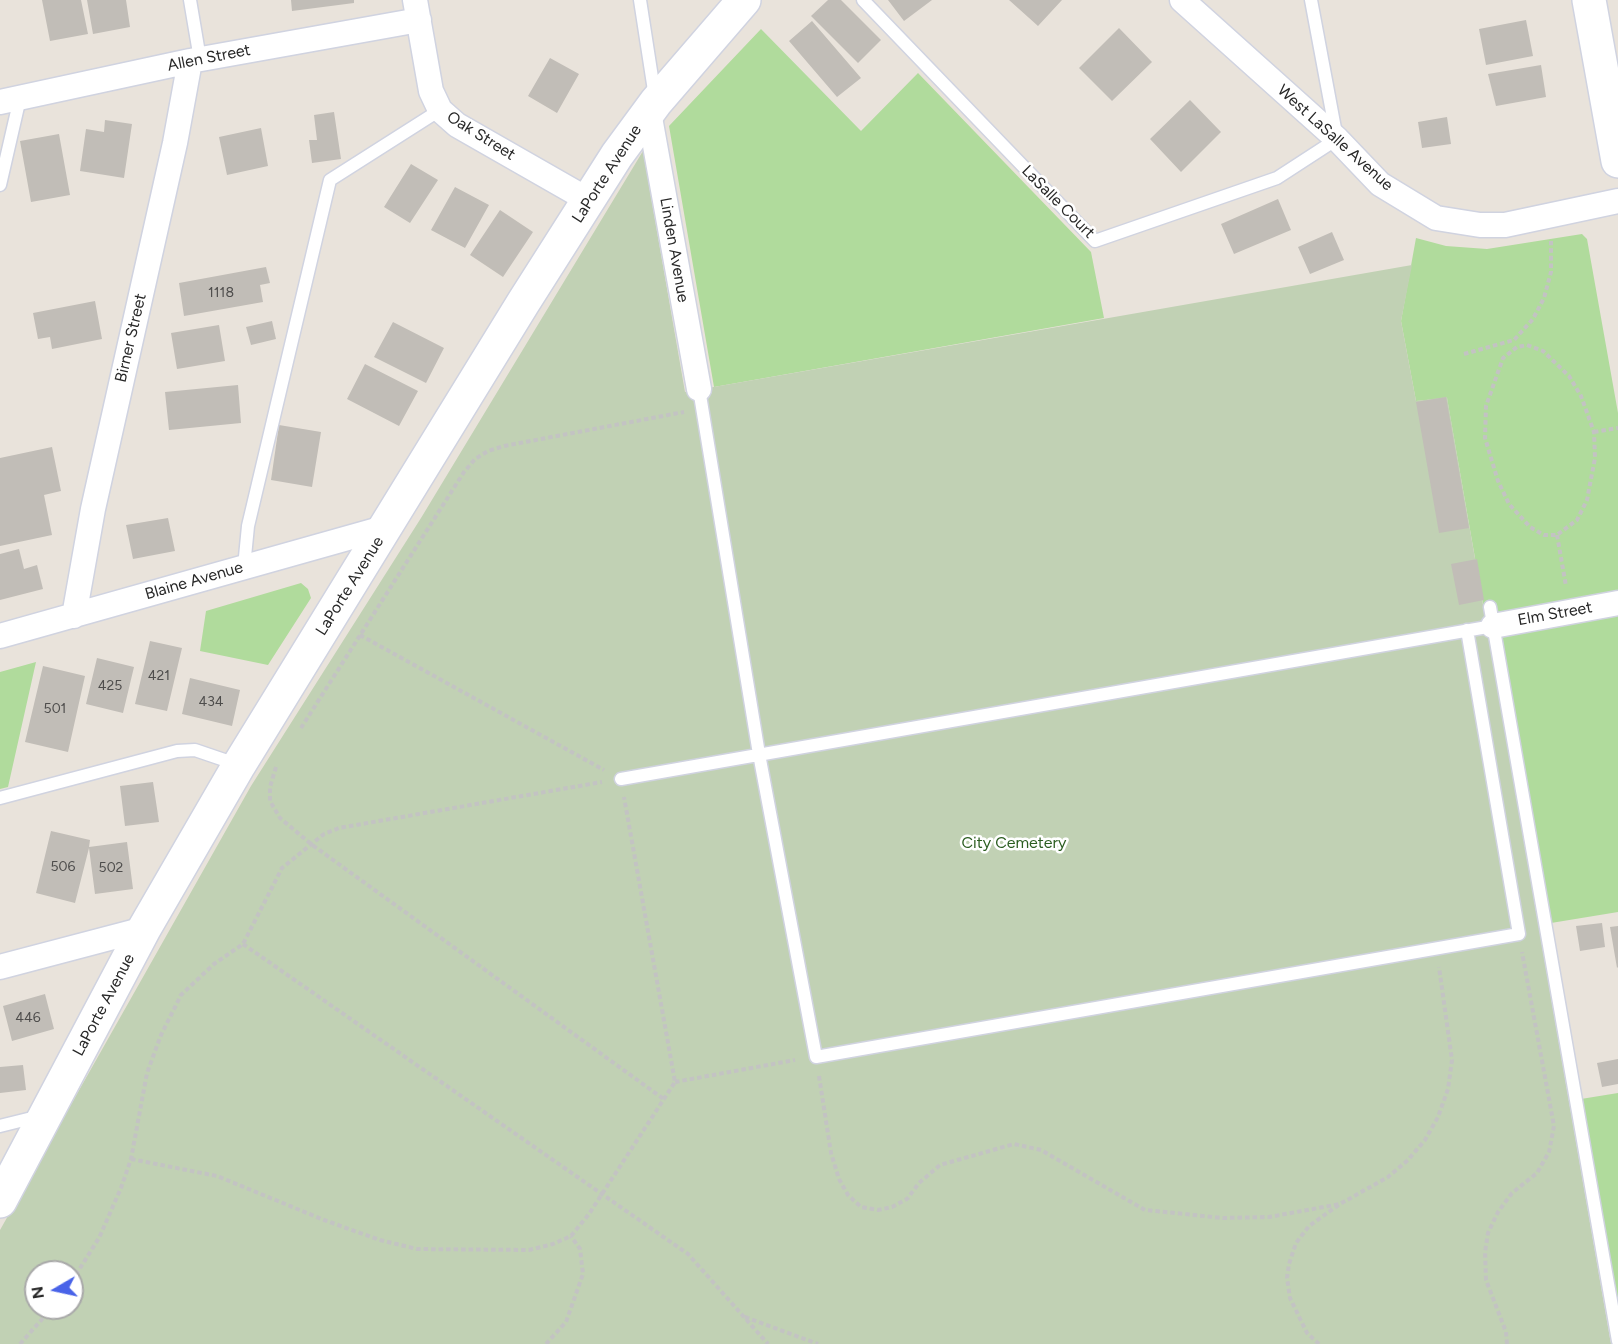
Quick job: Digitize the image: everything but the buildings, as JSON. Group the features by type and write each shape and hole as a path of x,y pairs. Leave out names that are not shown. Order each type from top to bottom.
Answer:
{"street":[{"name":"LaPorte Avenue","path":"0,1201 144,929 240,765 523,303 590,201 617,154 653,107 744,0"},
{"name":"West LaSalle Avenue","path":"1182,0 1336,139 1380,184 1436,218 1480,225 1505,225 1618,201"},
{"path":"1589,0 1618,161"},
{"name":"Allen Street","path":"10,100 417,10"},
{"name":"Oak Street","path":"417,10 431,91 440,110 457,125 590,201"},
{"name":"Birner Street","path":"74,616 93,509 195,60"},
{"name":"Linden Avenue","path":"653,107 701,398"},
{"name":"Blaine Avenue","path":"0,636 387,527"},
{"name":"Elm Street","path":"1491,617 1618,603"},
{"path":"0,967 144,929"}],"lane":[{"path":"190,0 195,60"},
{"path":"640,0 653,107"},
{"name":"LaSalle Court","path":"863,0 1095,242 1277,178 1336,139"},
{"path":"1311,0 1336,139"},
{"path":"0,185 10,100"},
{"path":"243,567 248,526 330,180 440,110"},
{"path":"701,398 759,754 816,1056 1519,934 1467,630"},
{"path":"621,779 1467,630 1491,617 1618,1341"},
{"path":"0,798 177,751 195,750 240,765"},
{"path":"0,1126 46,1114"}],"path":[{"path":"1464,354 1514,340 1533,320 1544,298 1551,272 1550,234"},
{"path":"1514,340 1517,347"},
{"path":"1527,345 1543,351 1557,362 1581,396 1594,432 1595,458 1587,500 1577,520 1557,535 1544,535 1530,526 1509,504 1488,456 1485,438 1486,406 1503,358 1517,347 1527,345"},
{"path":"300,730 464,472 475,459 488,451 504,446 701,398"},
{"path":"1594,432 1618,428"},
{"path":"1557,535 1566,586"},
{"path":"360,635 621,779"},
{"path":"282,759 270,787 270,801 280,818 311,844 665,1100"},
{"path":"84,1262 99,1238 131,1159 147,1073 160,1035 181,995 214,964 243,944 282,868 324,834 339,828 621,779"},
{"path":"131,1159 217,1176 324,1220 380,1240 417,1248 529,1250 553,1244 571,1236 603,1193 675,1082 621,779"},
{"path":"1507,1344 1506,1332 1486,1280 1485,1252 1488,1233 1498,1212 1512,1193 1537,1173 1549,1152 1554,1126 1519,934"},
{"path":"243,944 688,1254 768,1344"},
{"path":"1319,1344 1307,1333 1290,1298 1287,1278 1296,1243 1309,1226 1340,1204 1388,1177 1408,1160 1425,1140 1438,1117 1448,1089 1452,1060 1436,948"},
{"path":"675,1082 816,1056 831,1153 848,1195 861,1207 878,1210 892,1207 907,1199 919,1183 940,1165 1014,1144 1041,1150 1145,1210 1223,1218 1269,1217 1340,1204"},
{"path":"546,1344 566,1322 583,1274 580,1249 571,1236"},
{"path":"742,1316 818,1344"},
{"path":"20,1344 41,1320"}],"green space":[{"path":"761,29 861,131 918,73 1091,252 1104,318 714,387 669,126"},
{"name":"City Cemetery","path":"643,151 685,392 1412,265 1401,321 1416,401 1447,397 1611,1344 0,1344 0,1230 251,786 421,518"},
{"path":"1582,234 1587,239 1618,413 1618,912 1551,923 1514,723 1504,724 1447,398 1416,401 1401,321 1416,238 1446,246 1487,249"},
{"path":"301,583 308,589 311,598 268,665 200,651 206,611"},
{"path":"36,662 8,787 0,789 0,672"},
{"path":"1618,1093 1618,1311 1581,1099"}]}
